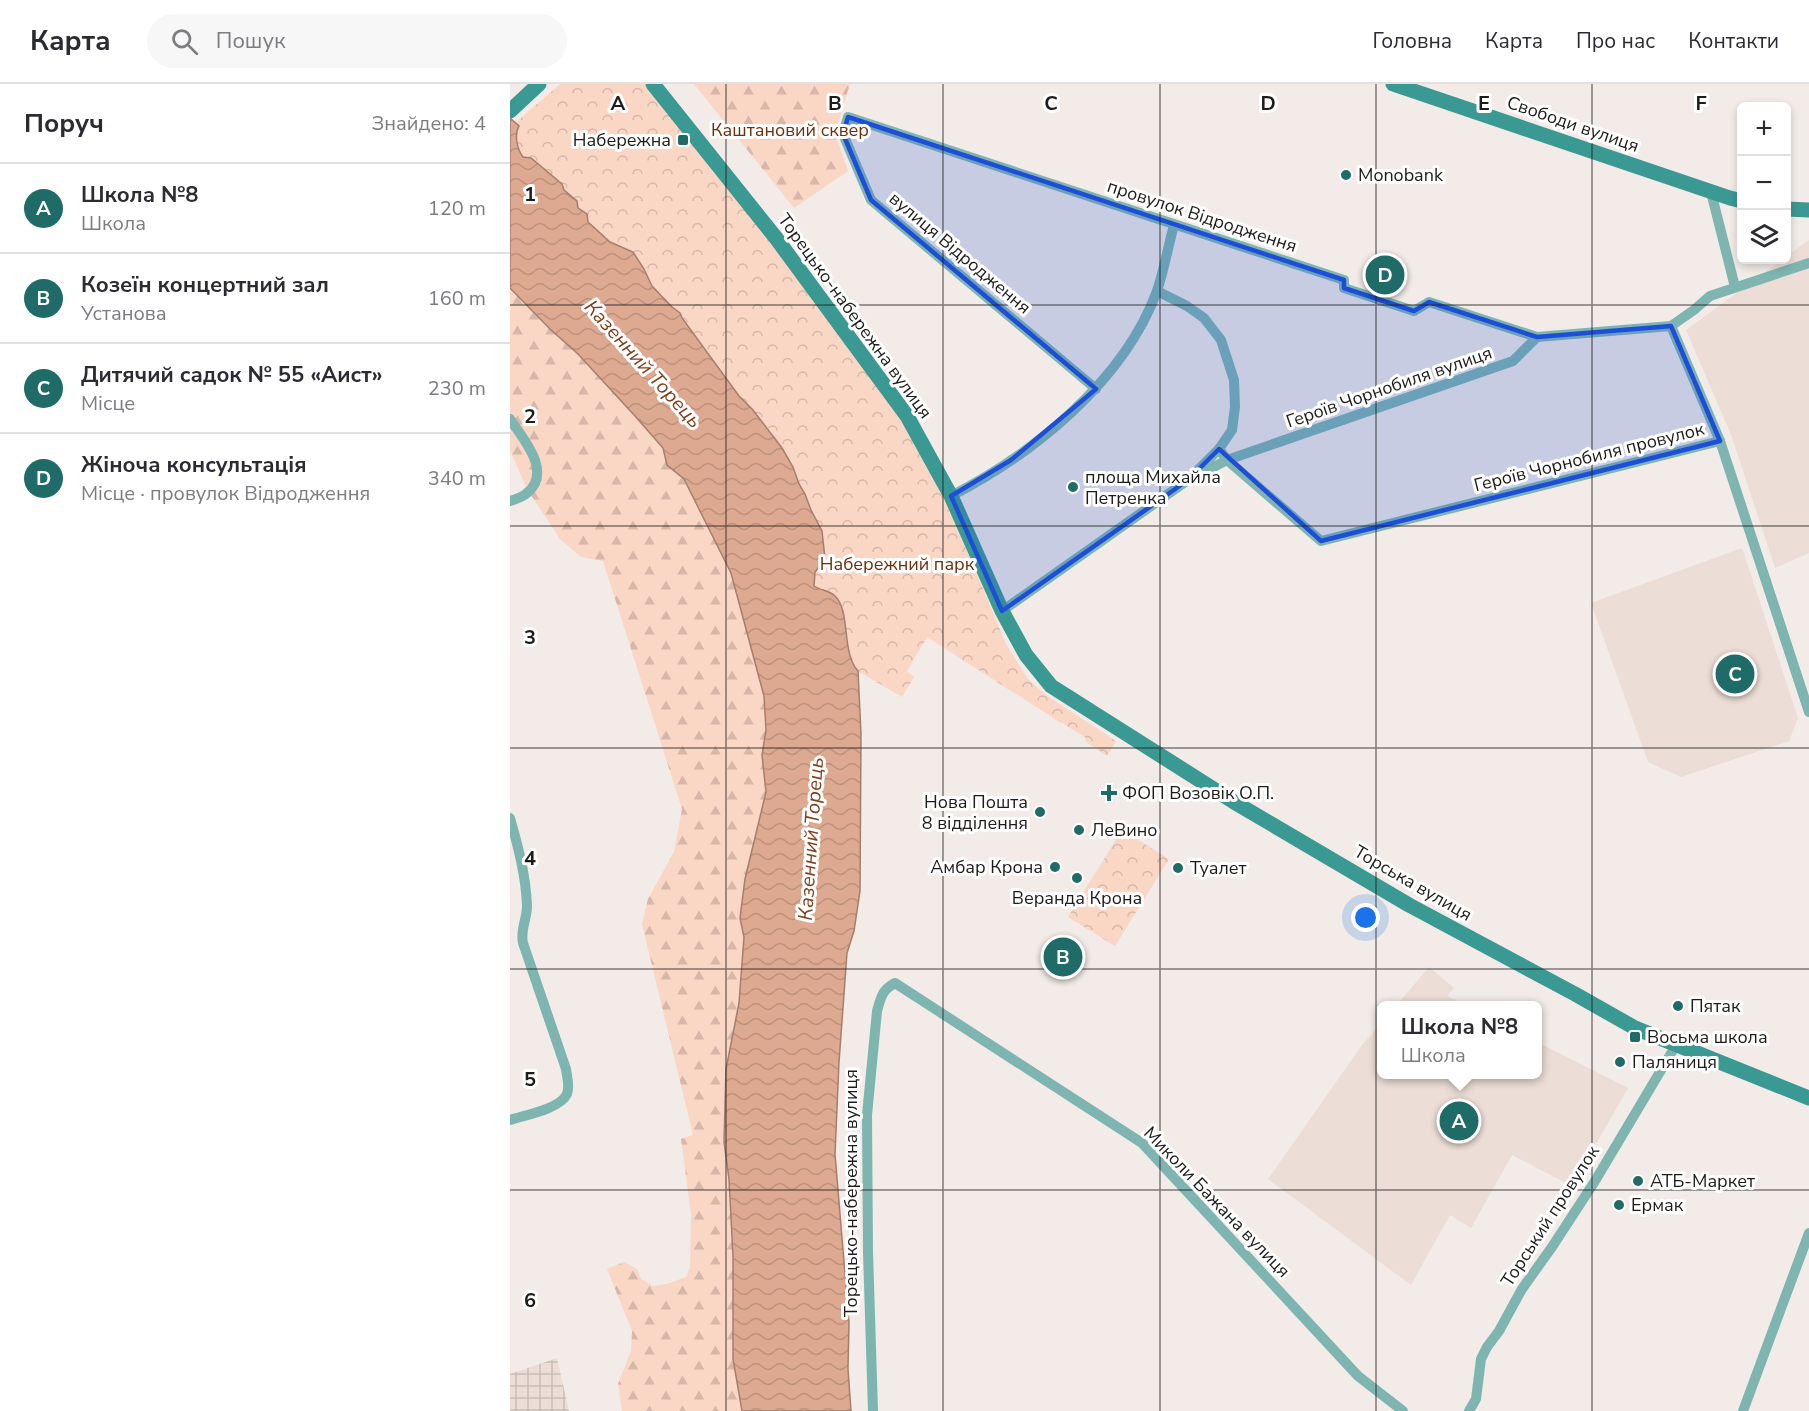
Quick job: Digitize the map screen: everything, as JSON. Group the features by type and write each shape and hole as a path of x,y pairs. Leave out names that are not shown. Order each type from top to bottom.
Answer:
{"main road":[{"name":"Торецько-набережна вулиця","path":"653,84 776,238 907,416 951,496 1002,611 1026,655"},
{"name":"Свободи вулиця","path":"1393,84 1737,200"},
{"path":"510,111 539,85"},
{"path":"1791,209 1809,210"},
{"name":"Торська вулиця","path":"1026,655 1051,686 1234,802 1409,905 1635,1028 1809,1098"}],"street":[{"name":"провулок Відродження","path":"848,117 1344,279 1344,288 1414,310 1429,302 1537,337"},
{"name":"вулиця Відродження","path":"848,117 843,134 871,200 1096,389"},
{"path":"1711,192 1736,288"},
{"path":"951,496 979,482 1011,460 1069,415 1110,373 1140,327 1157,291 1174,225"},
{"path":"1537,337 1671,326 1710,296 1809,263"},
{"path":"1002,611 1188,480 1219,449 1232,430 1235,407 1234,380 1221,340 1204,318 1187,306 1157,291"},
{"path":"1671,326 1720,441"},
{"name":"Героїв Чорнобиля вулиця","path":"1188,480 1227,460 1513,361 1537,337"},
{"path":"510,419 532,452 538,475 536,484 526,495 510,501"},
{"name":"Героїв Чорнобиля провулок","path":"1219,449 1227,460 1321,541 1720,441 1809,712"},
{"path":"510,818 519,853 527,908 522,927 523,943 566,1069 568,1081 567,1093 559,1104 510,1120"},
{"name":"Торецько-набережна вулиця","path":"873,1411 867,1115 877,1011 886,988 896,983"},
{"name":"Миколи Бажана вулиця","path":"896,983 1142,1143 1358,1376 1403,1411"},
{"name":"Торський провулок","path":"1469,1411 1476,1400 1481,1359 1487,1347 1499,1331 1522,1289 1595,1181 1676,1045"},
{"path":"1743,1411 1809,1233"}],"highlighted area":[{"path":"848,117 1344,280 1344,288 1414,311 1429,302 1537,337 1671,326 1720,441 1321,541 1219,449 1188,480 1002,611 951,496 1011,460 1096,389 871,200 843,134"}],"shaded area":[{"path":"1809,240 1809,553 1775,568 1732,437 1686,330 1777,264 1791,264 1791,253"},
{"path":"1742,548 1798,718 1789,741 1681,777 1648,762 1591,603"},
{"path":"1429,967 1454,988 1447,996 1457,1001 1400,1001"},
{"path":"1377,1028 1377,1079 1542,1079 1542,1045 1628,1088 1572,1186 1512,1155 1471,1228 1450,1215 1411,1285 1268,1179 1362,1045"},
{"path":"557,1358 569,1411 510,1411 510,1374"}],"green space":[{"name":"Набережний парк","path":"560,84 645,84 760,228 902,420 931,471 1006,644 1028,679 1046,695 1116,741 1107,756 1085,741 1086,738 927,637 907,671 914,677 902,697 858,671 849,654 840,603 833,594 814,586 815,572 819,566 822,531 793,467 770,430 739,396 680,313 652,286 633,252 610,242 588,222 587,214 578,208 577,201 564,190 561,184 531,158 523,157 519,151 515,123"},
{"name":"Каштановий сквер","path":"694,84 850,84 835,133 848,171 794,208"},
{"path":"510,288 578,354 635,416 663,449 667,465 684,478 731,573 764,696 766,733 762,755 766,792 745,879 740,918 744,937 739,1003 726,1069 724,1142 729,1179 733,1256 733,1359 742,1411 622,1411 618,1384 631,1351 632,1331 607,1269 624,1262 637,1269 641,1279 653,1286 686,1277 690,1268 691,1214 681,1139 693,1135 642,924 648,899 674,852 682,809 603,561 581,557 560,539 527,489 510,450"},
{"path":"1122,830 1169,859 1115,946 1068,917"}],"water":[{"name":"Казенний Торець","path":"510,118 519,126 517,142 523,157 531,158 562,184 564,190 577,201 578,208 587,214 588,222 610,242 633,252 652,286 680,313 739,396 753,410 782,448 822,531 825,559 815,572 814,586 835,596 843,612 849,654 858,671 861,734 860,891 854,931 847,953 835,1154 849,1322 848,1369 851,1411 742,1411 733,1359 733,1256 729,1179 724,1142 726,1069 739,1003 744,937 740,918 745,879 766,792 762,755 766,730 764,696 731,573 684,479 667,465 663,448 635,416 578,354 510,288"}],"place":[{"name":"Набережна","path":"683,140"},
{"name":"Monobank","path":"1346,175"},
{"name":"Жіноча консультація","path":"1385,275"},
{"name":"площа Михайла Петренка","path":"1073,487"},
{"name":"Дитячий садок № 55 «Аист»","path":"1735,674"},
{"name":"ФОП Возовік О.П.","path":"1109,793"},
{"name":"Нова Пошта 8 відділення","path":"1040,812"},
{"name":"ЛеВино","path":"1079,830"},
{"name":"Амбар Крона","path":"1055,867"},
{"name":"Туалет","path":"1178,868"},
{"name":"Веранда Крона","path":"1077,878"},
{"name":"Козеїн концертний зал","path":"1063,957"},
{"name":"Пятак","path":"1678,1006"},
{"name":"Восьма школа","path":"1635,1037"},
{"name":"Паляниця","path":"1620,1062"},
{"name":"Школа №8","path":"1459,1121"},
{"name":"АТБ-Маркет","path":"1638,1181"},
{"name":"Ермак","path":"1619,1205"}]}
